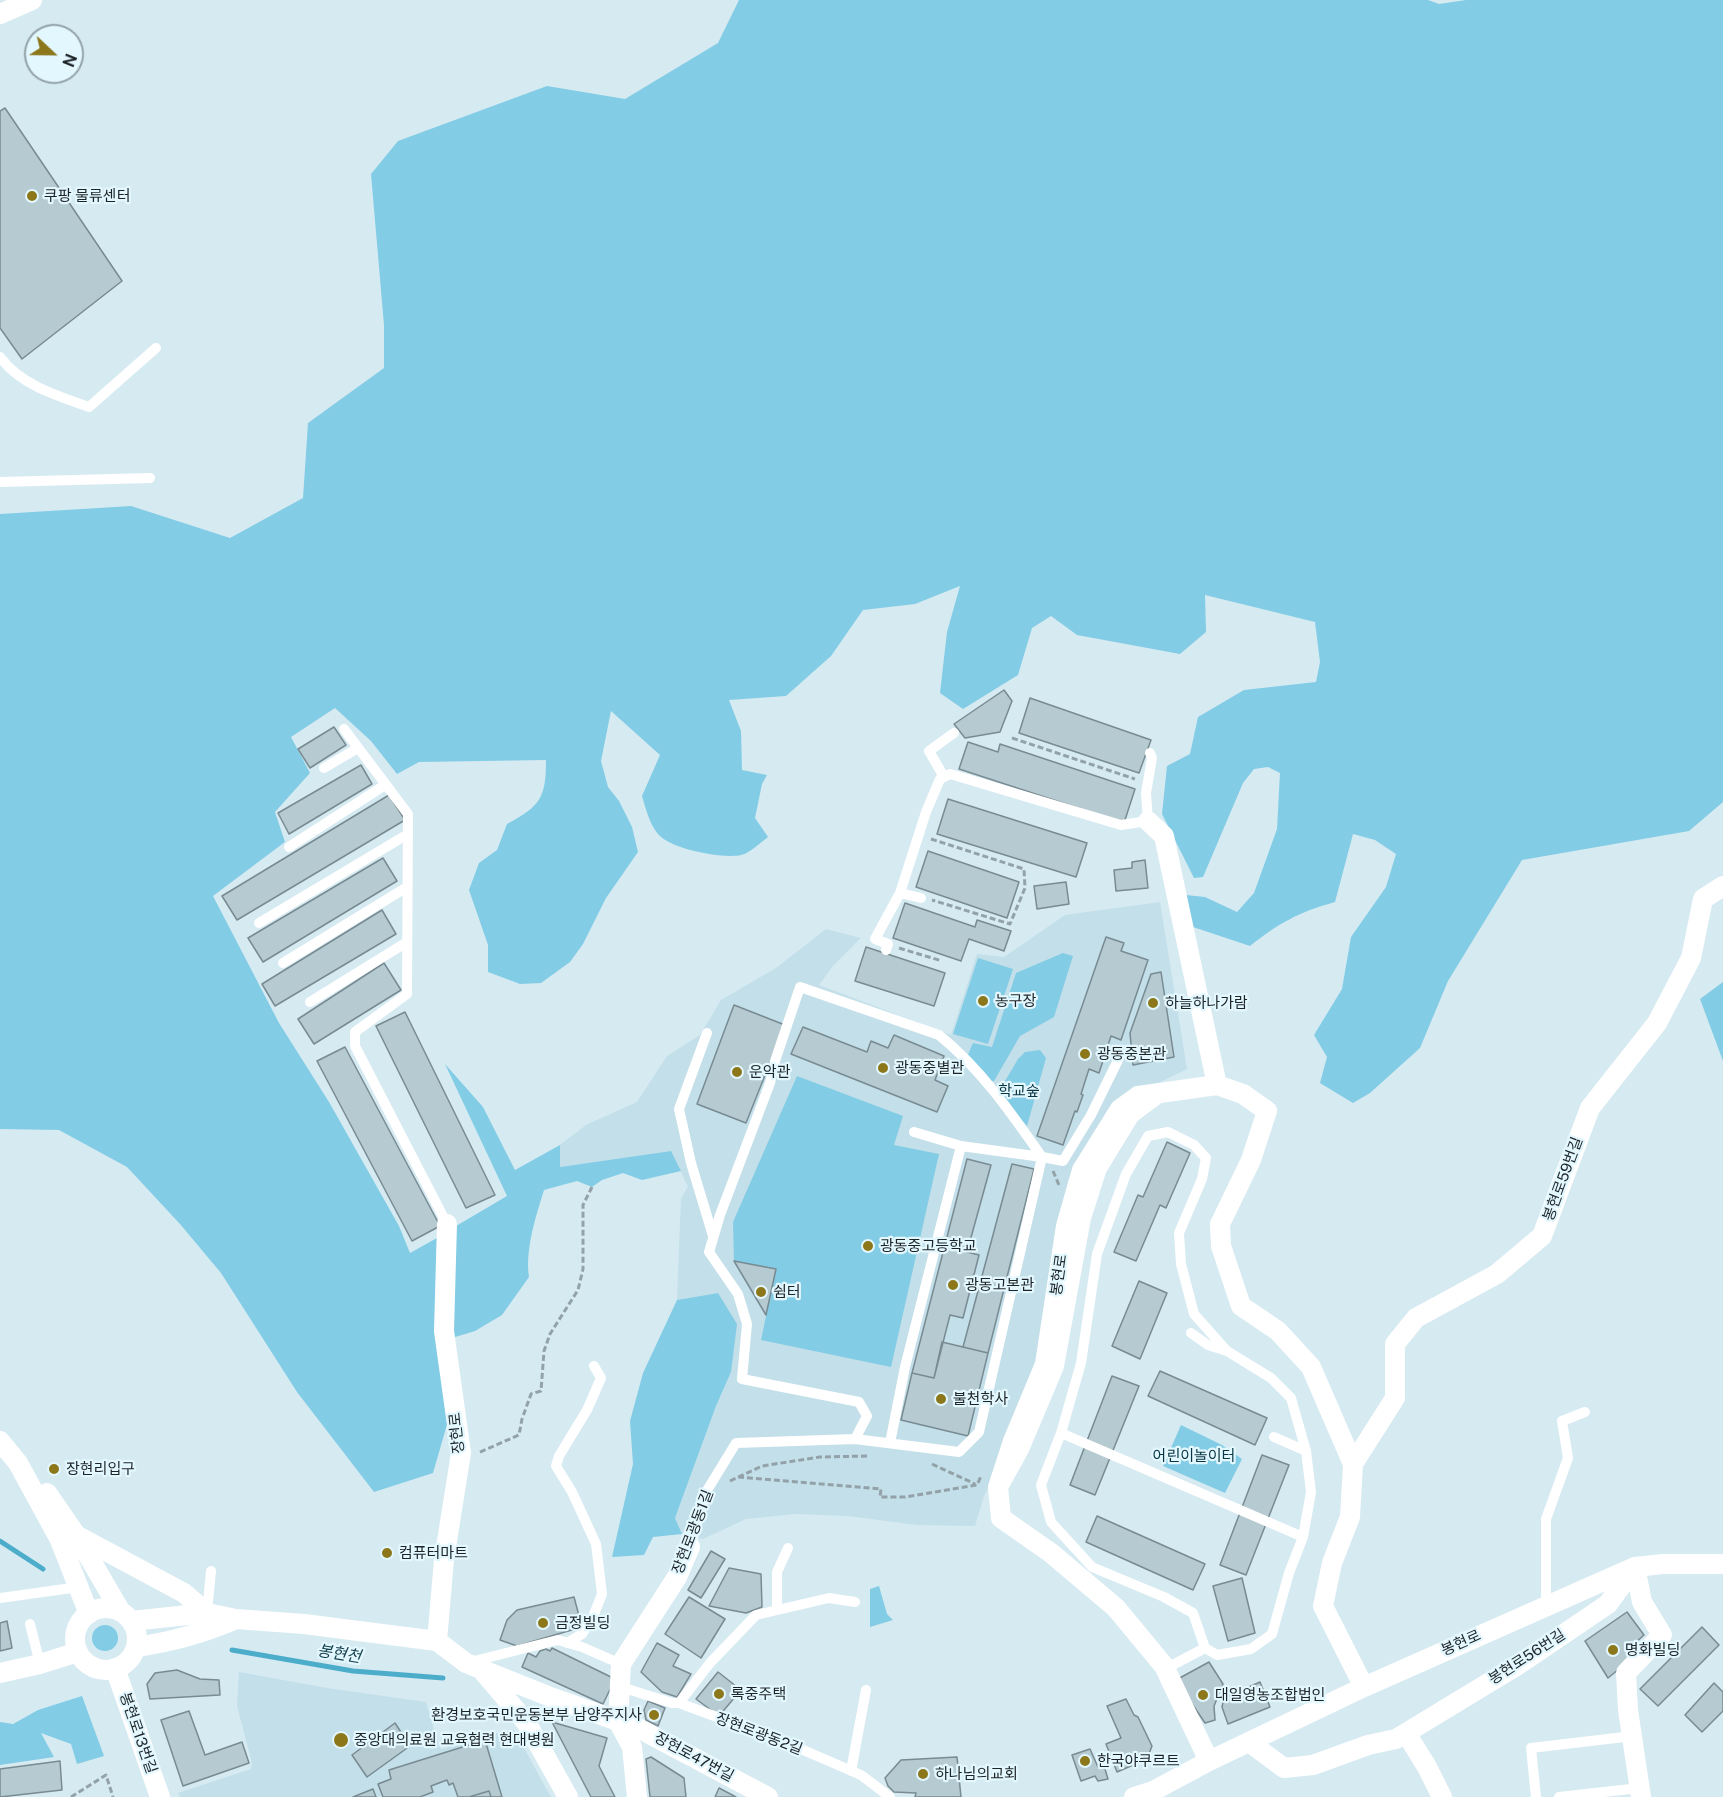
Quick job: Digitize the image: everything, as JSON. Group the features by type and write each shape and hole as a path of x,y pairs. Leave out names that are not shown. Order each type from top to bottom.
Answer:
{"street":[{"path":"0,14 33,0"},
{"path":"1148,821 1164,836 1217,1085"},
{"name":"봉현로59번길","path":"1353,1464 1395,1398 1395,1344 1416,1318 1497,1274 1542,1236 1590,1108 1657,1023 1690,958 1703,899 1723,886"},
{"name":"봉현로","path":"1209,1761 1165,1669 1116,1608 1051,1553 1001,1518 998,1487 1013,1441 1045,1364 1066,1226 1082,1170 1120,1109 1138,1096 1217,1085 1243,1094"},
{"name":"봉현로59번길","path":"1243,1094 1267,1111 1251,1160 1220,1224 1221,1246 1241,1306 1278,1331 1311,1367 1353,1464 1350,1518 1332,1563 1323,1606 1364,1687"},
{"name":"장현로","path":"437,1641 444,1560 461,1453 444,1331 447,1224"},
{"path":"0,1441 43,1488 76,1535 126,1616 137,1636 132,1656 124,1664 105,1670 95,1668 78,1652 76,1635 79,1625 90,1614 102,1608 112,1608 126,1616 207,1612 236,1619 304,1624 437,1641 473,1666 526,1722 568,1797"},
{"path":"18,1463 60,1540 90,1614"},
{"path":"76,1535 184,1593 207,1612"},
{"name":"장현로광동1길","path":"621,1664 677,1577 690,1547"},
{"name":"봉현로","path":"1134,1797 1153,1791 1209,1761 1364,1687 1635,1567 1663,1564 1723,1564"},
{"path":"1635,1567 1642,1602 1662,1635 1626,1672 1641,1793"},
{"name":"봉현로56번길","path":"1249,1742 1284,1768 1313,1765 1368,1745 1396,1739 1518,1665 1608,1604 1635,1567"},
{"path":"136,1647 157,1644 209,1630 236,1619"},
{"path":"0,1673 78,1652"},
{"path":"618,1721 621,1664"},
{"name":"장현로47번길","path":"473,1666 638,1728 768,1797"},
{"name":"봉현로13번길","path":"115,1668 160,1797"},
{"name":"장현로47번길","path":"618,1721 632,1747 637,1797"},
{"path":"1406,1733 1442,1797"}],"lane":[{"path":"0,357 5,364 41,389 89,407 156,348"},
{"path":"0,482 150,478"},
{"path":"344,729 408,814 406,994 355,1032 354,1046 447,1224"},
{"path":"944,777 929,751 954,733"},
{"path":"324,768 358,748"},
{"path":"891,947 875,939 900,893 918,835 940,779 950,774 993,784 1121,825 1148,821 1146,793 1152,758 1150,753"},
{"path":"289,847 385,785"},
{"path":"259,923 408,834"},
{"path":"284,963 407,887"},
{"path":"900,893 925,899"},
{"path":"310,1002 407,942"},
{"path":"800,987 939,1035 956,1048 1009,1109 1044,1158 979,1432 959,1452 855,1439 867,1416 859,1402 742,1378 747,1324 738,1294 709,1252 720,1215 770,1083 800,987"},
{"path":"707,1033 679,1109 691,1164 714,1238"},
{"path":"914,1132 961,1146 1063,1161 1091,1115 1121,1054"},
{"path":"1191,1333 1208,1345 1227,1351 1271,1378 1291,1398 1306,1451 1311,1492 1303,1537 1289,1573 1272,1634 1251,1649 1217,1655 1205,1648 1193,1613 1164,1597 1092,1567 1051,1522 1041,1485 1061,1433 1081,1363 1097,1254 1126,1174 1148,1136 1168,1132 1194,1145 1206,1158 1202,1179 1179,1233 1181,1264 1194,1314 1227,1351"},
{"path":"890,1443 905,1367 961,1146"},
{"path":"567,1643 582,1634 593,1617 602,1594 596,1544 572,1492 556,1466 559,1456 587,1410 601,1378 594,1366"},
{"path":"1546,1605 1546,1519 1568,1458 1562,1421 1585,1412"},
{"path":"1061,1433 1303,1537"},
{"path":"1274,1437 1306,1451"},
{"name":"장현로광동1길","path":"690,1547 706,1492 736,1443 855,1439"},
{"path":"777,1610 777,1572 789,1548"},
{"path":"207,1612 211,1571"},
{"path":"0,1598 79,1587"},
{"path":"679,1703 710,1663 756,1615 829,1598 855,1602"},
{"path":"30,1624 40,1664"},
{"path":"473,1666 558,1640 621,1664"},
{"path":"1165,1669 1205,1648"},
{"name":"장현로광동2길","path":"621,1687 672,1703 679,1703 787,1743 861,1775 890,1797"},
{"path":"851,1771 866,1690"},
{"path":"1536,1797 1531,1748 1633,1736"},
{"path":"1559,1797 1641,1793"}],"path":[{"path":"1012,738 1148,783"},
{"path":"918,835 1024,869 1025,888 1010,924 925,899"},
{"path":"891,947 942,962"},
{"path":"1044,1158 1059,1185"},
{"path":"460,1458 519,1435 531,1394 541,1391 544,1351 550,1334 578,1290 583,1269 583,1205 592,1187"},
{"path":"706,1492 762,1466 820,1457 871,1456 890,1443"},
{"path":"931,1463 977,1485"},
{"path":"977,1485 982,1474"},
{"path":"738,1477 881,1489 880,1497 905,1497 977,1485 998,1487"},
{"path":"71,1797 106,1775 113,1797"}],"shaded area":[{"name":"광동중고등학교","path":"1160,902 1187,1069 1115,1104 1068,1181 1040,1360 996,1474 984,1496 975,1526 917,1525 848,1516 795,1514 746,1519 703,1539 682,1534 675,1518 716,1406 731,1372 718,1293 677,1300 681,1198 688,1187 671,1151 560,1167 560,1145 586,1125 637,1102 667,1056 700,1035 721,1000 776,968 826,929 861,938 833,966 819,985 951,1035 977,954 1004,957 1065,915"},
{"name":"중앙대의료원 교육협력 현대병원","path":"239,1672 327,1688 426,1702 441,1749 491,1734 514,1730 551,1797 180,1797 178,1793 251,1769 252,1763 237,1706"}],"green space":[{"path":"739,0 1428,0 1439,4 1466,0 1723,0 1723,802 1689,831 1522,860 1448,981 1420,1048 1370,1093 1353,1103 1320,1083 1327,1057 1314,1035 1342,989 1351,937 1386,887 1396,854 1375,840 1353,834 1335,902 1290,919 1250,946 1193,927 1186,895 1205,897 1237,912 1254,893 1277,829 1280,773 1268,767 1254,769 1243,783 1203,877 1194,878 1162,814 1167,766 1190,754 1198,717 1244,690 1316,682 1320,662 1315,622 1205,595 1206,632 1180,654 1077,635 1051,616 1032,628 1018,675 963,709 940,693 947,632 960,586 915,604 863,610 831,656 786,696 729,700 741,731 742,770 767,775 762,784 755,818 768,837 741,855 722,856 697,852 673,844 658,834 650,821 642,796 660,755 611,711 601,761 608,787 619,801 632,827 638,852 606,898 583,944 570,962 541,983 520,984 488,972 488,945 469,890 479,863 497,850 507,824 527,812 539,799 545,783 546,760 419,762 397,774 371,741 335,708 291,737 310,773 275,812 285,842 213,896 279,1023 329,1102 399,1226 410,1253 437,1238 435,1333 448,1421 433,1473 374,1492 297,1392 221,1273 180,1224 127,1167 59,1130 0,1129 0,514 131,506 230,538 303,498 308,423 384,368 384,325 371,174 398,141 547,86 625,99 718,43"},
{"name":"학교숲","path":"1063,953 1073,956 1054,1017 1020,1036 994,1081 988,1081 967,1057 973,1043 992,1047 1016,973"},
{"name":"농구장","path":"978,958 1013,969 988,1044 953,1034"},
{"path":"1723,982 1723,1061 1700,999"},
{"name":"학교숲","path":"1040,1050 1046,1058 1027,1126 998,1093 1018,1059 1025,1052"},
{"path":"445,1064 483,1107 515,1170 560,1145 560,1167 671,1151 681,1171 642,1180 623,1173 602,1180 592,1187 577,1181 544,1190 530,1244 529,1277 502,1315 475,1331 452,1338 451,1229 507,1196"},
{"path":"797,1076 903,1116 894,1145 939,1154 891,1367 761,1340 776,1269 734,1261 733,1222"},
{"path":"718,1293 737,1324 731,1372 716,1406 675,1518 682,1534 653,1537 644,1555 612,1557 633,1464 630,1421 643,1373 677,1300"},
{"name":"어린이놀이터","path":"1181,1425 1222,1445 1242,1459 1225,1493 1163,1466"},
{"path":"879,1586 887,1614 893,1620 870,1627 870,1589"},
{"path":"105,1625 114,1629 118,1638 114,1647 105,1651 96,1647 92,1638 96,1629"},
{"path":"82,1696 104,1756 77,1764 71,1744 41,1733 54,1757 0,1765 0,1722 13,1724 38,1710"}],"building":[{"name":"쿠팡 물류센터","path":"5,108 122,281 22,359 0,328 0,111"},
{"path":"1004,690 1012,701 1000,732 965,738 954,724"},
{"path":"1030,698 1151,740 1139,773 1019,733"},
{"path":"334,727 346,745 310,768 298,749"},
{"path":"968,742 998,752 1000,744 1135,789 1124,823 959,769"},
{"path":"361,765 372,784 289,834 278,813"},
{"path":"389,795 405,820 237,920 222,896"},
{"path":"948,799 1087,843 1076,877 937,834"},
{"path":"928,851 1019,882 1007,918 916,887"},
{"path":"383,858 397,881 263,962 248,938"},
{"path":"1145,860 1148,888 1116,891 1114,870 1132,868 1132,862"},
{"path":"1066,882 1069,904 1037,909 1034,886"},
{"path":"905,903 975,927 977,920 1011,931 1004,951 969,939 961,961 893,938"},
{"path":"382,910 396,934 275,1006 262,984"},
{"name":"광동중본관","path":"1106,937 1124,943 1121,951 1148,960 1121,1040 1111,1036 1099,1073 1089,1069 1081,1094 1083,1095 1063,1145 1037,1136"},
{"path":"866,947 945,973 934,1006 855,981"},
{"path":"384,963 401,990 314,1044 298,1019"},
{"name":"하늘하나가람","path":"1161,972 1174,1057 1133,1065 1130,1033 1151,974"},
{"name":"운악관","path":"734,1005 785,1025 746,1123 697,1104"},
{"path":"405,1012 495,1195 466,1208 376,1026"},
{"name":"광동중별관","path":"803,1027 867,1052 871,1041 888,1048 894,1035 944,1056 935,1080 948,1086 937,1112 791,1054"},
{"path":"345,1047 440,1226 412,1241 317,1061"},
{"path":"1167,1142 1190,1153 1166,1208 1160,1205 1136,1261 1114,1252 1138,1195 1143,1197"},
{"name":"광동고본관","path":"967,1159 991,1165 967,1252 979,1255 963,1318 950,1315 934,1378 912,1373"},
{"path":"1012,1164 1034,1169 988,1353 963,1347"},
{"name":"쉼터","path":"734,1261 776,1269 766,1315"},
{"path":"1139,1281 1167,1293 1140,1359 1112,1346"},
{"name":"불천학사","path":"942,1342 988,1353 968,1436 901,1420 912,1373 934,1378"},
{"path":"1160,1371 1267,1418 1255,1445 1148,1396"},
{"path":"1112,1376 1139,1386 1095,1495 1070,1485"},
{"path":"1262,1455 1289,1465 1246,1575 1220,1565"},
{"path":"1097,1516 1205,1564 1193,1590 1086,1542"},
{"path":"711,1551 725,1559 701,1598 688,1590"},
{"path":"729,1568 761,1574 762,1607 746,1613 709,1606"},
{"path":"1242,1578 1255,1633 1228,1641 1213,1586"},
{"name":"금정빌딩","path":"574,1597 582,1627 517,1646 500,1640 507,1620 517,1610"},
{"path":"689,1597 725,1619 701,1658 665,1634"},
{"name":"명화빌딩","path":"1627,1612 1644,1635 1633,1645 1636,1655 1608,1678 1585,1641"},
{"path":"7,1621 12,1648 0,1651 0,1623"},
{"path":"1702,1627 1719,1645 1658,1706 1640,1689"},
{"path":"657,1643 679,1655 673,1666 691,1674 677,1697 662,1692 641,1672"},
{"path":"552,1648 615,1679 603,1704 522,1667 528,1653 536,1657 540,1651 546,1649 550,1651"},
{"name":"대일영농조합법인","path":"1209,1662 1223,1684 1214,1706 1215,1720 1205,1723 1176,1680"},
{"path":"177,1670 200,1679 219,1680 220,1695 150,1699 147,1684 155,1673"},
{"name":"록중주택","path":"718,1672 741,1690 719,1716 696,1699"},
{"path":"1260,1682 1270,1707 1228,1724 1222,1707 1224,1698"},
{"path":"1714,1683 1723,1692 1723,1711 1702,1732 1685,1715"},
{"path":"1126,1699 1152,1746 1147,1759 1117,1772 1106,1744 1121,1738 1107,1706"},
{"name":"환경보호국민운동본부 남양주지사","path":"648,1701 665,1708 658,1726 646,1720 644,1710"},
{"path":"189,1711 205,1755 242,1742 249,1763 183,1786 161,1720"},
{"path":"552,1722 607,1738 599,1766 615,1797 591,1797"},
{"path":"395,1723 410,1746 367,1777 352,1755"},
{"path":"485,1740 502,1797 491,1797 489,1791 469,1797 458,1797 453,1783 449,1785 447,1780 431,1786 433,1792 420,1797 383,1797 378,1784 391,1779 389,1770"},
{"name":"한국야쿠르트","path":"1090,1749 1098,1767 1105,1769 1108,1779 1098,1781 1095,1776 1081,1781 1072,1755"},
{"path":"651,1757 684,1778 686,1797 650,1797 646,1759"},
{"name":"하나님의교회","path":"957,1757 961,1797 915,1797 916,1793 894,1792 888,1786 885,1778 901,1760"},
{"path":"60,1761 62,1790 0,1797 0,1769"},
{"path":"719,1788 736,1797 715,1797"},
{"path":"373,1789 376,1797 353,1797"},
{"path":"489,1791 491,1797 469,1797"}],"waterway":[{"name":"봉현천","path":"0,1541 43,1569"},
{"name":"봉현천","path":"232,1650 353,1671 443,1678"}],"place":[{"name":"쿠팡 물류센터","path":"32,196"},
{"name":"농구장","path":"983,1001"},
{"name":"하늘하나가람","path":"1153,1003"},
{"name":"광동중본관","path":"1085,1054"},
{"name":"광동중별관","path":"883,1068"},
{"name":"운악관","path":"737,1072"},
{"name":"광동중고등학교","path":"868,1246"},
{"name":"광동고본관","path":"953,1285"},
{"name":"쉼터","path":"761,1292"},
{"name":"불천학사","path":"941,1399"},
{"name":"장현리입구","path":"54,1469"},
{"name":"컴퓨터마트","path":"387,1553"},
{"name":"금정빌딩","path":"543,1623"},
{"name":"명화빌딩","path":"1613,1650"},
{"name":"록중주택","path":"719,1694"},
{"name":"대일영농조합법인","path":"1203,1695"},
{"name":"환경보호국민운동본부 남양주지사","path":"654,1715"},
{"name":"중앙대의료원 교육협력 현대병원","path":"341,1740"},
{"name":"한국야쿠르트","path":"1085,1761"},
{"name":"하나님의교회","path":"923,1774"}]}
